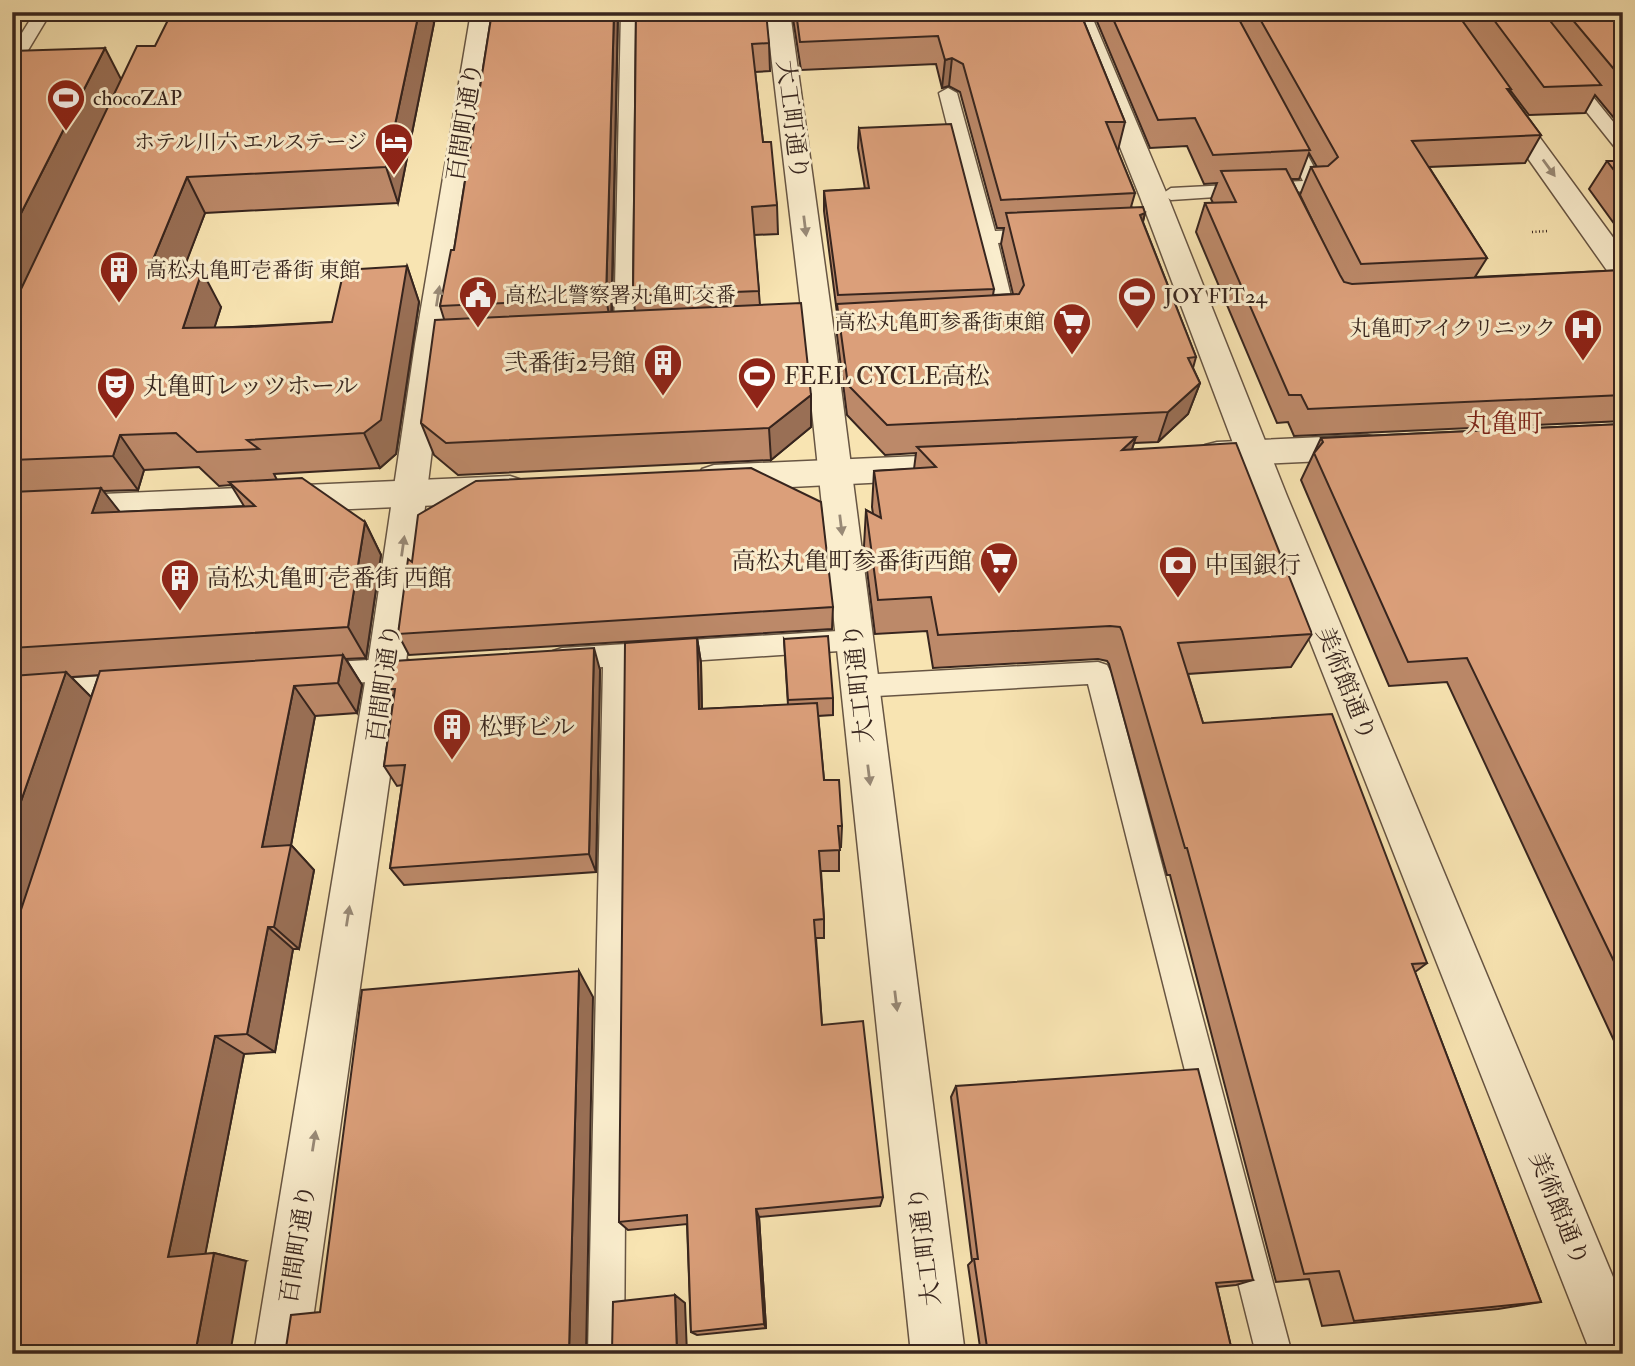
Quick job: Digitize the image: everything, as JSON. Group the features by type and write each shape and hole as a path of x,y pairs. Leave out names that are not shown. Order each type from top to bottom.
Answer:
{"street":[{"path":"361,17 472,12"},
{"name":"百間町通り","path":"281,1354 411,494 444,343 483,12"},
{"name":"大工町通り","path":"778,12 818,325 938,1354"},
{"name":"美術館通り","path":"1078,12 1618,1354"},
{"path":"1489,85 1618,276"},
{"path":"1188,456 1394,446"},
{"path":"684,480 997,465"},
{"path":"12,511 548,487"}],"lane":[{"path":"12,63 43,12"},
{"path":"629,12 617,334 651,333"},
{"path":"1558,64 1623,146"},
{"path":"948,93 1006,317 966,319"},
{"path":"1161,217 1288,196 1315,186 1278,117"},
{"path":"987,237 1055,234"},
{"path":"535,661 854,640"},
{"path":"606,1354 617,655"},
{"path":"292,676 427,668"},
{"path":"859,686 1098,673 1274,1354"},
{"path":"12,694 112,699 157,684"}],"path":[{"path":"1532,232 1543,231"}],"building":[{"path":"172,12 419,12 386,167 187,177 147,274 202,271 183,328 249,327 332,322 344,270 407,266 381,420 364,433 247,440 259,449 197,452 176,433 120,435 113,456 12,460 12,308 137,46 155,46"},
{"path":"492,12 614,12 606,298 440,306 451,250 454,250"},
{"path":"636,12 766,12 769,43 752,44 763,142 771,142 777,205 752,207 759,291 633,296"},
{"path":"796,12 1080,12 1125,122 1106,122 1135,193 1001,200 963,64 952,58 945,60 938,36 800,42"},
{"path":"1110,12 1235,12 1310,150 1213,155 1195,118 1158,120"},
{"path":"1256,12 1456,12 1541,135 1412,141 1487,258 1361,264 1311,167 1328,166 1338,157"},
{"path":"1488,12 1543,12 1601,85 1544,87"},
{"path":"1566,12 1623,12 1623,80"},
{"path":"105,48 12,231 12,51"},
{"path":"951,124 994,289 838,295 824,191 869,188 859,128"},
{"path":"1607,161 1623,161 1623,182"},
{"path":"1286,169 1344,282 1352,284 1623,270 1623,395 1308,409 1301,395 1289,395 1205,203 1236,202 1221,171"},
{"path":"1143,207 1145,213 1140,215 1196,357 1188,358 1200,383 1168,412 887,425 848,385 837,304 1019,294 1024,285 1006,213"},
{"path":"801,303 811,395 769,428 446,443 421,423 435,320"},
{"path":"1623,424 1623,980 1467,658 1408,662 1314,453 1323,442 1321,438"},
{"path":"1136,437 1122,450 1236,443 1312,634 1178,643 1203,723 1332,714 1427,963 1412,964 1541,1302 1354,1321 1339,1271 1304,1274 1187,848 1120,627 938,635 931,597 878,600 866,510 881,518 874,471 936,467 917,447"},
{"path":"751,468 821,502 833,607 398,634 408,559 412,562 418,515 476,481"},
{"name":"高松丸亀町壱番街 西館","path":"302,478 365,522 348,627 12,648 12,492 101,488 92,513 255,506 229,482"},
{"path":"828,636 833,698 788,700 784,639"},
{"path":"697,638 699,709 817,703 824,780 839,780 842,826 838,826 840,850 819,851 824,919 814,920 822,1025 863,1021 883,1197 756,1209 764,1324 691,1332 687,1215 619,1222 625,643"},
{"path":"594,648 589,854 390,868 405,765 384,766 395,689 389,689 394,661"},
{"path":"343,655 338,683 294,686 262,847 291,845 274,927 268,927 247,1034 215,1036 168,1257 214,1253 195,1354 12,1354 12,937 100,671"},
{"path":"66,672 12,827 12,676"},
{"path":"579,971 569,1352 612,1352 613,1302 675,1295 677,1354 285,1354 291,1315 320,1312 362,990"},
{"path":"1198,1069 1253,1280 1216,1283 1232,1351 1200,1354 988,1354 974,1259 978,1259 956,1086"}],"place":[{"name":"chocoZAP","path":"66,132"},
{"name":"ホテル川六 エルステージ","path":"394,176"},
{"name":"高松丸亀町壱番街 東館","path":"119,304"},
{"name":"高松北警察署丸亀町交番","path":"478,329"},
{"name":"JOY FIT24","path":"1137,330"},
{"name":"高松丸亀町参番街東館","path":"1072,356"},
{"name":"丸亀町アイクリニック","path":"1583,362"},
{"name":"弐番街2号館","path":"663,397"},
{"name":"FEEL CYCLE高松","path":"757,410"},
{"name":"丸亀町レッツホール","path":"116,420"},
{"name":"高松丸亀町参番街西館","path":"999,595"},
{"name":"中国銀行","path":"1178,599"},
{"name":"高松丸亀町壱番街 西館","path":"180,612"},
{"name":"松野ビル","path":"452,761"}],"district":[{"name":"丸亀町","path":"1504,424"}]}
